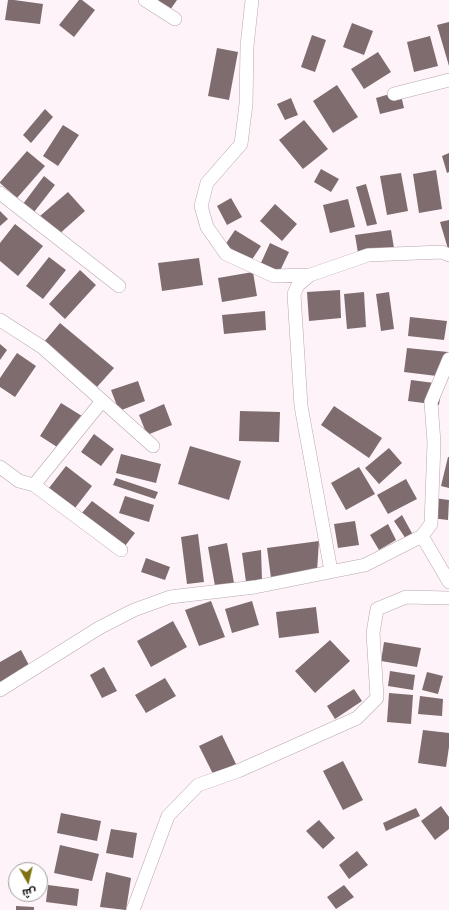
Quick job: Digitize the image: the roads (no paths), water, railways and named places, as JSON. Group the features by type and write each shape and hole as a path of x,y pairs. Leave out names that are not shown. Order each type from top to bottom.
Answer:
{"street":[{"path":"145,0 175,19"},
{"path":"252,0 247,46 246,104 242,144 207,183 201,206 207,227 226,254 274,276 310,275 368,255 442,252 449,255"},
{"path":"394,94 449,80"},
{"path":"0,193 119,286"},
{"path":"310,275 298,285 294,294 301,406 331,571"},
{"path":"0,320 42,347 153,446"},
{"path":"0,690 99,628 134,610 170,597 255,586 365,564 422,536 431,524 434,443 430,402 449,359"},
{"path":"34,485 102,401"},
{"path":"0,467 19,481 34,485 121,550"},
{"path":"422,536 449,582"},
{"path":"133,910 168,816 198,785 238,771 357,718 378,698 373,633 376,609 406,597 449,598"}]}
